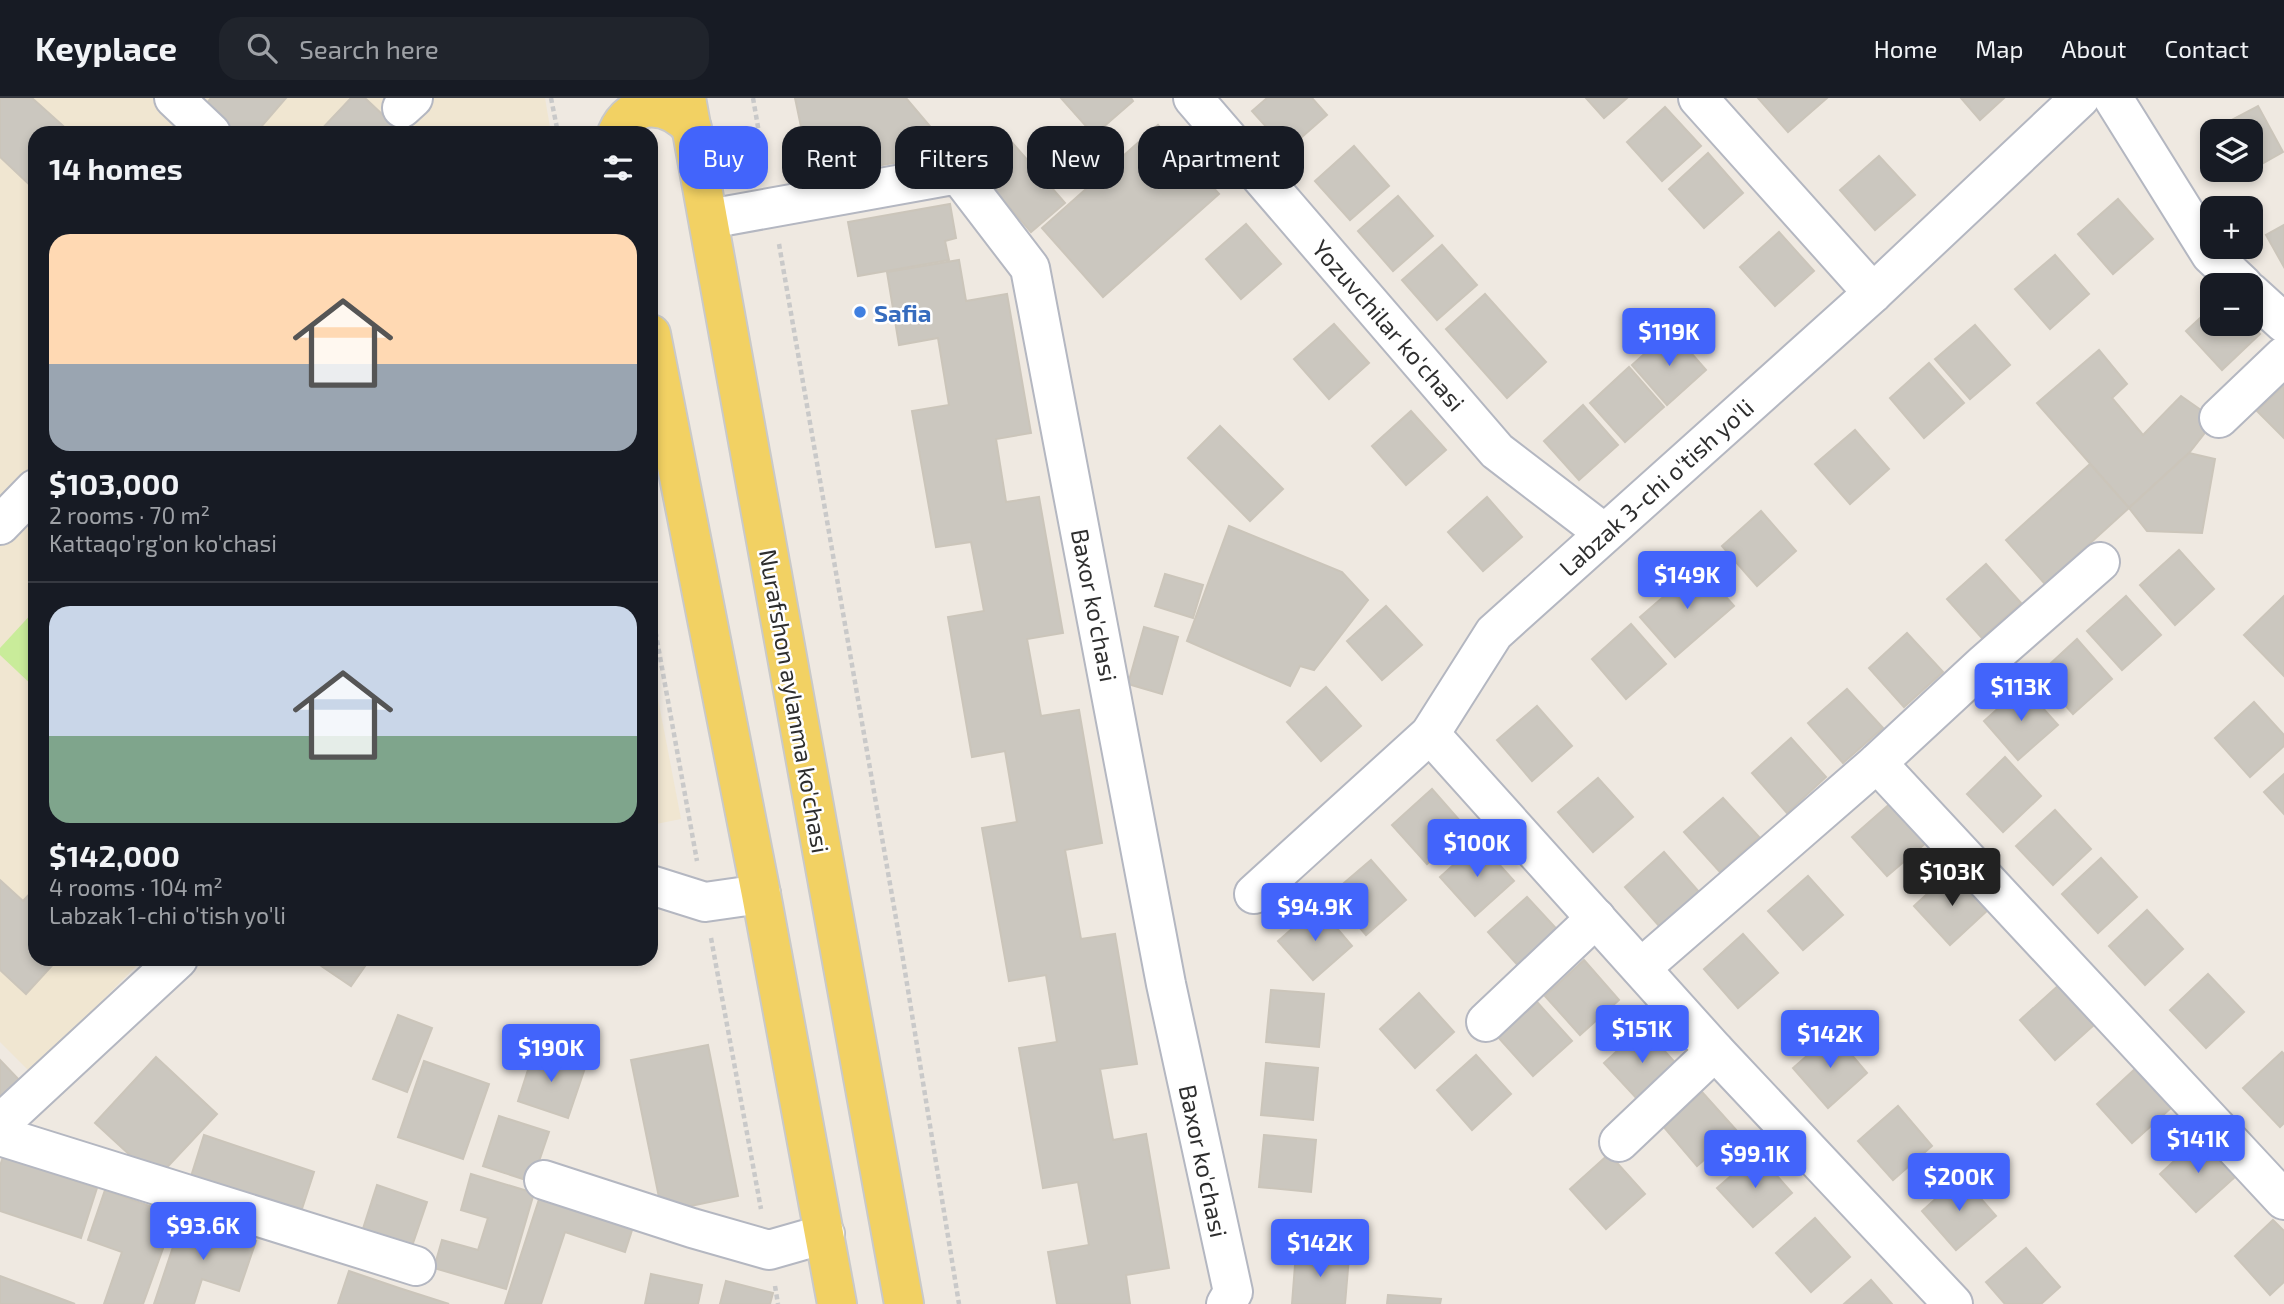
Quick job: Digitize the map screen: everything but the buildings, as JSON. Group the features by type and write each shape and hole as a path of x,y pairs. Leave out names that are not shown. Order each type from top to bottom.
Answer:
{"main road":[{"path":"605,98 612,126"},
{"path":"620,126 637,110 649,105 670,109 682,117 689,113"},
{"name":"Nurafshon aylanma ko'chasi","path":"689,113 904,1304"},
{"path":"658,370 761,894 837,1304"}],"street":[{"path":"174,98 204,126"},
{"name":"Yozuvchilar ko'chasi","path":"1193,98 1497,451 1604,533"},
{"path":"1698,98 1873,293"},
{"name":"Labzak 3-chi o'tish yo'li","path":"1254,894 1430,734 1494,633 1873,293 2080,98"},
{"path":"2113,98 2211,255 2230,273"},
{"name":"Baxor ko'chasi","path":"709,219 958,174 1030,268 1166,984 1233,1292 1226,1304"},
{"path":"2263,304 2284,323"},
{"path":"2220,418 2284,356"},
{"path":"0,525 28,496"},
{"path":"1641,968 1878,763 1984,663 2100,562"},
{"path":"1430,734 1715,1051 1949,1303"},
{"path":"1878,763 2284,1200"},
{"path":"658,887 705,902 761,894"},
{"path":"1486,1022 1597,918"},
{"path":"0,1124 170,966"},
{"path":"1619,1142 1715,1051"},
{"path":"0,1136 416,1266"},
{"path":"544,1180 769,1250 825,1234"}],"path":[{"path":"551,98 557,126"},
{"path":"753,98 902,953 960,1304"},
{"path":"658,645 778,1304"}],"shaded area":[{"path":"0,98 545,98 550,126 28,126 28,966 136,966 31,1073 0,1042"},
{"path":"658,699 681,819 658,824"}],"green space":[{"path":"28,618 28,681 0,655 0,648"}],"place":[{"name":"Safia","path":"860,312"}]}
